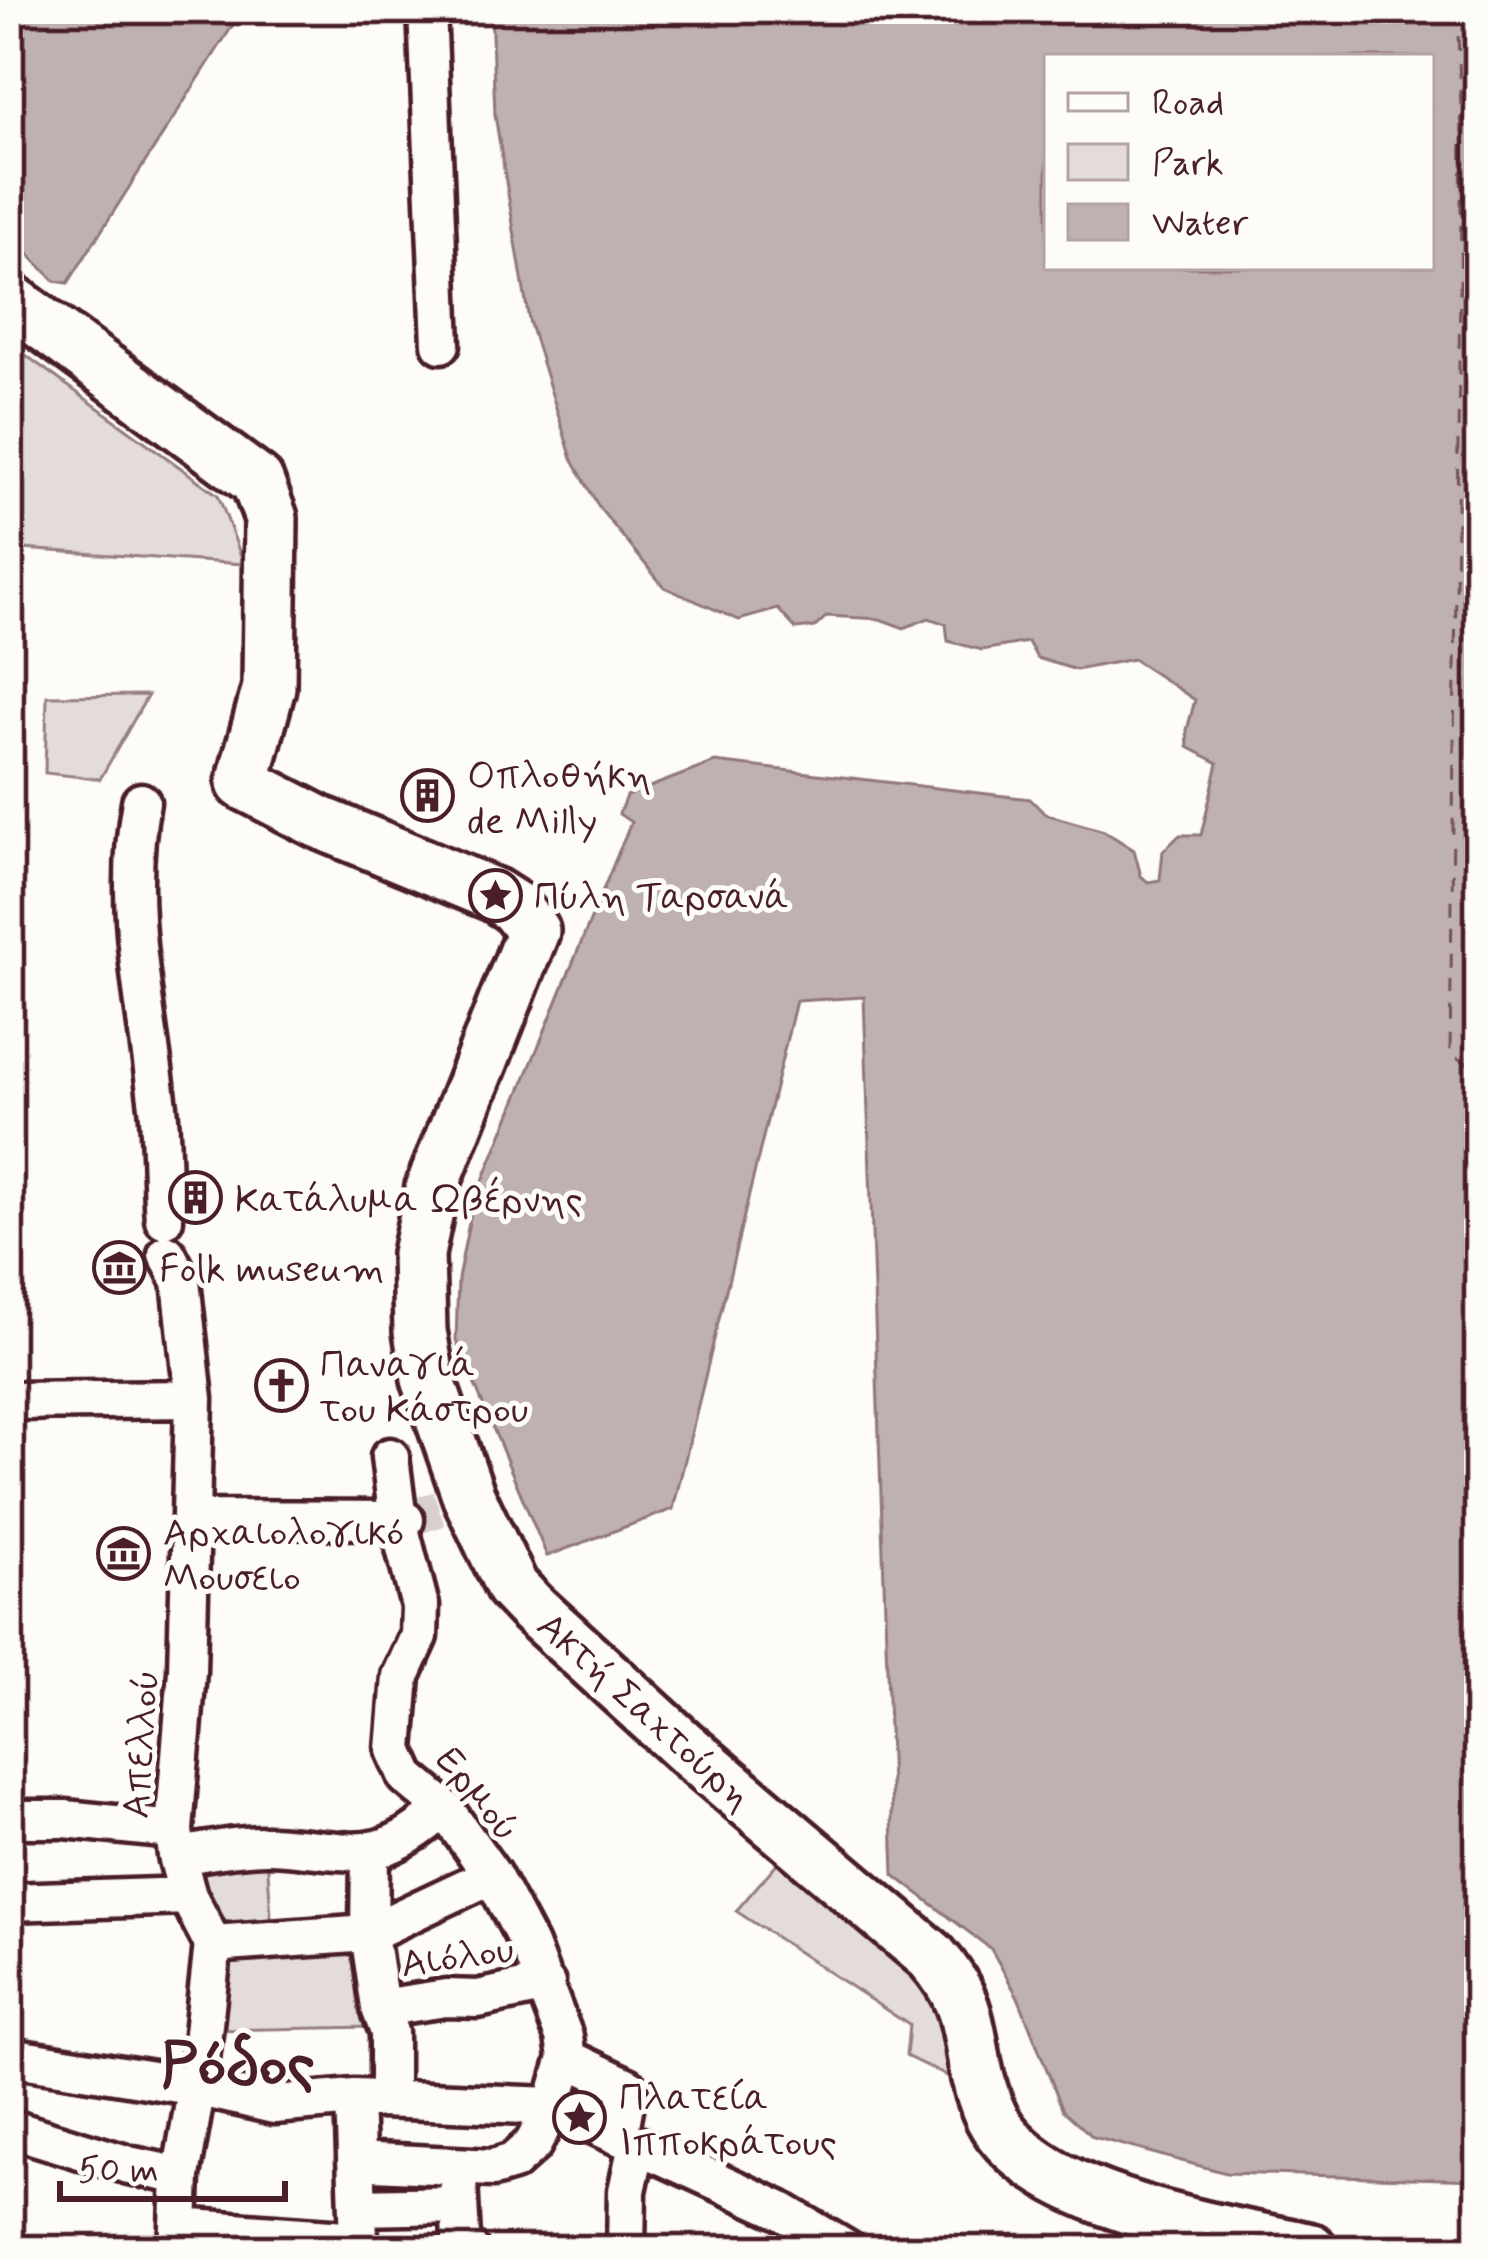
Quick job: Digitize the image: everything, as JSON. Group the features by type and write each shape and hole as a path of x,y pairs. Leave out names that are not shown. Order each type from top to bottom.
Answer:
{"main road":[{"name":"Ακτή Σαχτούρη","path":"9,299 257,481 271,518 269,686 243,783 319,822 495,895 514,907 532,931 432,1187 418,1254 420,1331 428,1378 469,1497 512,1587 682,1746 950,1977 963,2001 987,2108 999,2130 1025,2155 1063,2180 1143,2212 1311,2250"}],"street":[{"path":"428,9 441,344"},
{"name":"Απελλού","path":"141,802 131,868 140,991 158,1111 165,1236 181,1281 194,1399 187,1671 176,1843 188,1896 213,1944"},
{"path":"9,1401 194,1399"},
{"name":"Ερμού","path":"390,1457 420,1606 419,1636 401,1676 395,1750 407,1777 443,1808 492,1875 546,1984 565,2047"},
{"path":"191,1519 401,1521"},
{"path":"9,1819 65,1820 176,1843 370,1853 412,1837 443,1808"},
{"path":"358,2223 356,2161 389,2032 380,2008 369,1933 370,1853"},
{"path":"457,2204 358,2223 178,2239 213,1944 369,1933 492,1875"},
{"path":"9,1902 188,1896"},
{"name":"Αιόλου","path":"380,2008 446,1998 478,1999 546,1984"},
{"path":"356,2161 493,2168 513,2162 533,2144 553,2106 565,2047 628,2087 639,2100 628,2140 626,2250"},
{"path":"9,2057 197,2087 274,2105 371,2098 553,2106 780,2210 847,2250"},
{"path":"9,2128 182,2176"},
{"path":"459,2165 460,2239 470,2250"}],"green space":[{"path":"9,343 218,495 244,564 9,548"},
{"path":"148,695 100,779 45,773 47,696"},
{"path":"267,1854 272,1932 217,1936 192,1865"},
{"path":"779,1861 919,1979 931,1995 955,2062 947,2076 906,2056 909,2025 736,1911"},
{"path":"356,1942 373,2027 215,2030 225,1945"}],"water":[{"path":"9,9 243,9 68,283 55,281 9,234"},
{"path":"491,9 1479,9 1479,2180 1226,2173 1093,2137 1063,2110 1018,1997 991,1949 894,1875 864,997 796,1001 673,1509 547,1556 456,1340 458,1279 472,1207 631,822 619,814 626,796 715,762 1030,799 1045,814 1104,831 1134,850 1141,876 1148,882 1160,880 1163,851 1180,835 1201,835 1218,763 1188,747 1195,700 1133,659 1076,670 1037,658 1028,642 982,650 948,641 946,624 929,618 904,628 880,619 827,616 815,627 796,629 778,609 739,620 664,587 600,509 572,459 529,321 495,115"}],"ferry route":[{"path":"1457,9 1462,133 1450,1054 1479,1070"},
{"path":"1475,9 1479,108"}],"tunnel":[{"path":"405,1520 447,1506"}],"place":[{"name":"Οπλοθήκη de Milly","path":"428,796"},
{"name":"Πύλη Ταρσανά","path":"495,895"},
{"name":"Κατάλυμα Ωβέρνης","path":"196,1198"},
{"name":"Folk museum","path":"120,1267"},
{"name":"Παναγιά του Κάστρου","path":"281,1385"},
{"name":"Αρχαιολογικό Μουσειο","path":"124,1553"},
{"name":"Πλατεία Ιπποκράτους","path":"580,2118"}],"district":[{"name":"Ρόδος","path":"238,2062"}]}
